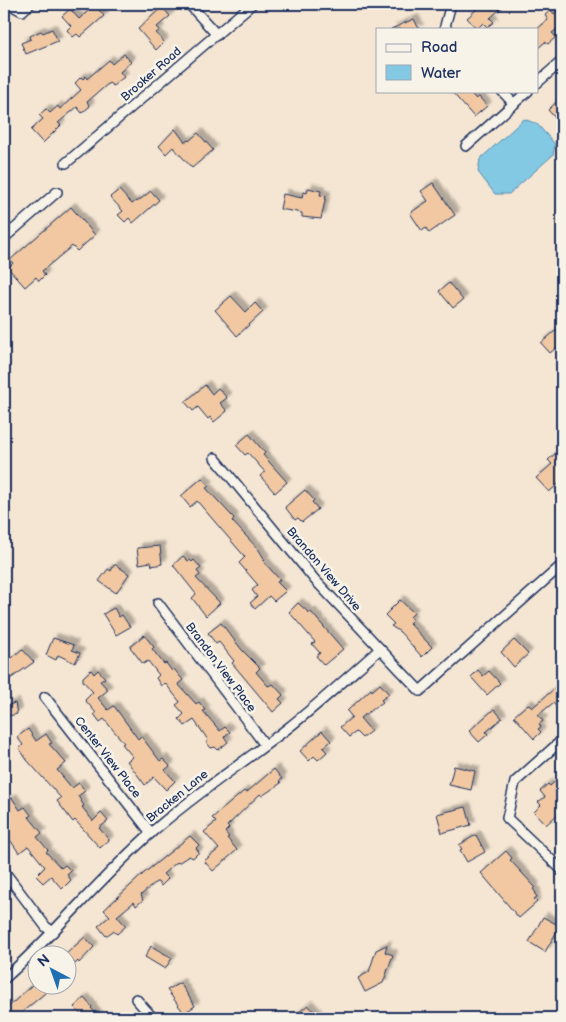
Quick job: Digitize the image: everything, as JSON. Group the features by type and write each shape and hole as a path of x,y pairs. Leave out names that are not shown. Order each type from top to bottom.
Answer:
{"street":[{"path":"9,4 22,11 30,4"},
{"path":"189,4 217,35"},
{"name":"Brooker Road","path":"66,163 252,4"},
{"path":"446,28 445,26 451,4"},
{"path":"538,82 562,62"},
{"path":"503,92 514,104"},
{"path":"466,146 527,92"},
{"path":"5,233 57,192"},
{"name":"Brandon View Drive","path":"215,458 310,574 420,691 562,565"},
{"name":"Brandon View Place","path":"158,603 265,745"},
{"name":"Bracken Lane","path":"4,979 151,833 317,704 380,649"},
{"name":"Center View Place","path":"45,697 151,833"},
{"path":"562,740 515,782 507,818 562,870"},
{"path":"4,871 46,927 52,932"},
{"path":"136,998 153,1018"}],"water":[{"path":"524,119 537,124 555,144 553,155 509,194 495,194 478,172 480,159"}],"building":[{"path":"472,4 506,4 490,18 494,22 487,27 483,23 476,28 467,18 477,9"},
{"path":"95,5 104,16 80,37 77,34 73,37 67,30 71,26 62,16 70,9 79,19"},
{"path":"162,7 170,16 157,27 160,30 156,33 164,42 156,50 138,29"},
{"path":"562,7 562,25 552,33 556,37 548,44 545,42 538,48 538,28 548,20 545,15 551,10 554,14"},
{"path":"414,19 418,28 393,28"},
{"path":"52,29 58,41 26,54 21,43 31,39 30,36 41,31 43,33"},
{"path":"124,54 131,62 120,72 124,77 113,86 109,83 87,102 90,106 82,113 77,107 58,123 61,125 43,143 31,130 43,119 39,115 46,109 50,113 58,106 60,109 81,90 75,83 81,77 83,79 86,76 87,79 109,60 112,64"},
{"path":"452,92 469,92 476,99 479,97 487,106 474,117"},
{"path":"562,97 562,115 557,120 548,110"},
{"path":"175,129 185,142 198,133 213,150 192,168 173,147 166,154 159,146"},
{"path":"433,183 455,215 429,233 426,228 422,231 410,213 428,201 421,191"},
{"path":"308,188 321,191 320,195 326,196 321,219 302,217 302,213 280,209 283,194 302,198 303,192 307,193"},
{"path":"119,190 132,204 151,191 159,200 133,223 129,218 125,222 118,215 123,211 110,197"},
{"path":"71,207 95,235 77,251 72,246 42,271 45,275 39,281 36,277 25,287 8,268 13,263 10,260"},
{"path":"449,283 463,300 453,308 439,291"},
{"path":"231,296 246,312 255,303 263,312 237,336 215,310"},
{"path":"562,325 562,343 550,353 541,343"},
{"path":"205,385 212,394 218,388 227,398 220,403 227,411 214,422 210,417 208,419 198,407 193,411 185,402"},
{"path":"249,434 265,453 263,455 287,482 275,493 260,476 265,472 248,453 245,455 236,445"},
{"path":"562,448 562,481 549,492 536,478 552,464 548,460"},
{"path":"202,478 209,486 206,488 234,518 232,521 259,550 265,560 263,561 280,580 277,582 286,591 274,601 269,596 255,609 250,603 257,597 252,590 258,585 239,563 245,557 197,501 190,507 181,496"},
{"path":"305,490 314,500 312,502 318,509 302,522 298,518 295,520 285,507"},
{"path":"160,546 162,564 152,566 151,562 139,564 137,548"},
{"path":"183,556 188,561 192,562 194,560 201,568 197,571 200,575 196,578 220,603 206,616 192,598 196,594 173,565"},
{"path":"114,565 129,574 116,593 99,581 108,569 111,571"},
{"path":"400,600 414,613 410,617 412,620 409,623 432,647 422,657 400,632 391,626 394,624 385,615"},
{"path":"298,603 309,613 311,612 343,649 324,665 316,656 320,653 312,644 315,642 289,612"},
{"path":"114,608 119,617 122,615 130,627 116,635 103,614"},
{"path":"221,623 242,650 260,668 256,672 268,686 273,684 283,695 279,699 283,703 273,712 232,663 234,661 219,642 216,644 208,633"},
{"path":"144,635 164,664 166,663 172,671 174,669 183,680 178,684 196,704 199,702 205,710 203,711 220,731 225,727 230,732 224,737 228,742 218,750 215,747 211,748 206,742 208,740 194,720 185,726 179,719 184,714 176,705 180,702 165,683 161,686 156,678 159,675 148,661 143,664 130,647"},
{"path":"53,638 74,645 72,650 80,653 75,663 58,655 56,660 46,655"},
{"path":"514,640 528,654 514,667 501,652"},
{"path":"22,649 34,662 10,679 4,672 4,665"},
{"path":"91,670 94,674 98,670 105,678 100,681 108,690 98,698 108,710 114,706 138,739 141,736 160,761 163,759 170,766 165,770 175,781 166,790 154,777 145,785 127,761 133,757 122,744 124,743 104,719 100,722 94,714 96,713 85,700 93,692 83,681 83,677"},
{"path":"478,670 483,676 489,671 500,683 487,695 471,677"},
{"path":"562,682 562,713 553,703 538,715 543,721 539,724 541,727 538,729 541,732 534,739 514,716 528,704 532,708"},
{"path":"380,684 389,694 381,700 383,702 360,718 371,731 362,738 356,732 349,737 340,727 352,717 347,711 371,689 372,691"},
{"path":"15,703 17,714 4,717 6,706"},
{"path":"494,709 502,718 486,732 488,734 479,742 469,731"},
{"path":"28,729 36,741 46,734 52,743 49,744 66,763 57,770 72,788 79,783 85,791 78,796 84,806 82,807 93,821 101,813 108,821 99,828 109,840 100,848 75,820 73,822 57,801 61,798 27,760 19,748 23,745 17,737"},
{"path":"322,731 331,741 323,748 327,752 318,760 314,756 309,761 300,751"},
{"path":"454,766 475,771 471,790 449,785"},
{"path":"274,769 282,779 279,781 281,783 262,796 260,794 227,826 229,828 225,832 229,837 227,838 237,850 213,871 204,861 219,849 204,832 216,822 212,818"},
{"path":"562,775 562,810 546,825 534,812 541,805 538,802 545,797 540,791 548,784 550,786"},
{"path":"12,798 20,810 25,807 31,815 29,817 42,833 37,837 48,850 46,852 61,868 65,865 71,871 67,875 71,880 62,889 51,876 43,883 36,876 45,867 28,846 19,853 4,831 4,822 9,818 4,811 4,805"},
{"path":"466,807 471,825 442,833 437,814"},
{"path":"476,835 485,852 467,862 459,845"},
{"path":"190,836 199,845 196,848 199,852 193,858 189,856 177,862 163,874 168,879 161,886 156,882 141,895 143,900 136,906 134,902 117,916 126,926 117,934 113,931 106,936 98,926 110,916 104,910 143,874"},
{"path":"506,851 512,858 510,860 535,887 533,889 537,897 534,899 537,902 519,918 481,873"},
{"path":"543,917 560,926 545,952 529,942"},
{"path":"85,937 94,947 79,963 78,944"},
{"path":"387,945 385,952 393,955 383,983 365,992 358,978 369,972 376,950"},
{"path":"151,946 172,958 165,969 145,957"},
{"path":"180,983 195,1006 184,1013 167,990"},
{"path":"28,989 28,994 44,994 15,1018 4,1018 4,1011"},
{"path":"84,998 100,1018 84,1018 74,1007"},
{"path":"308,1005 320,1018 292,1018"}]}
